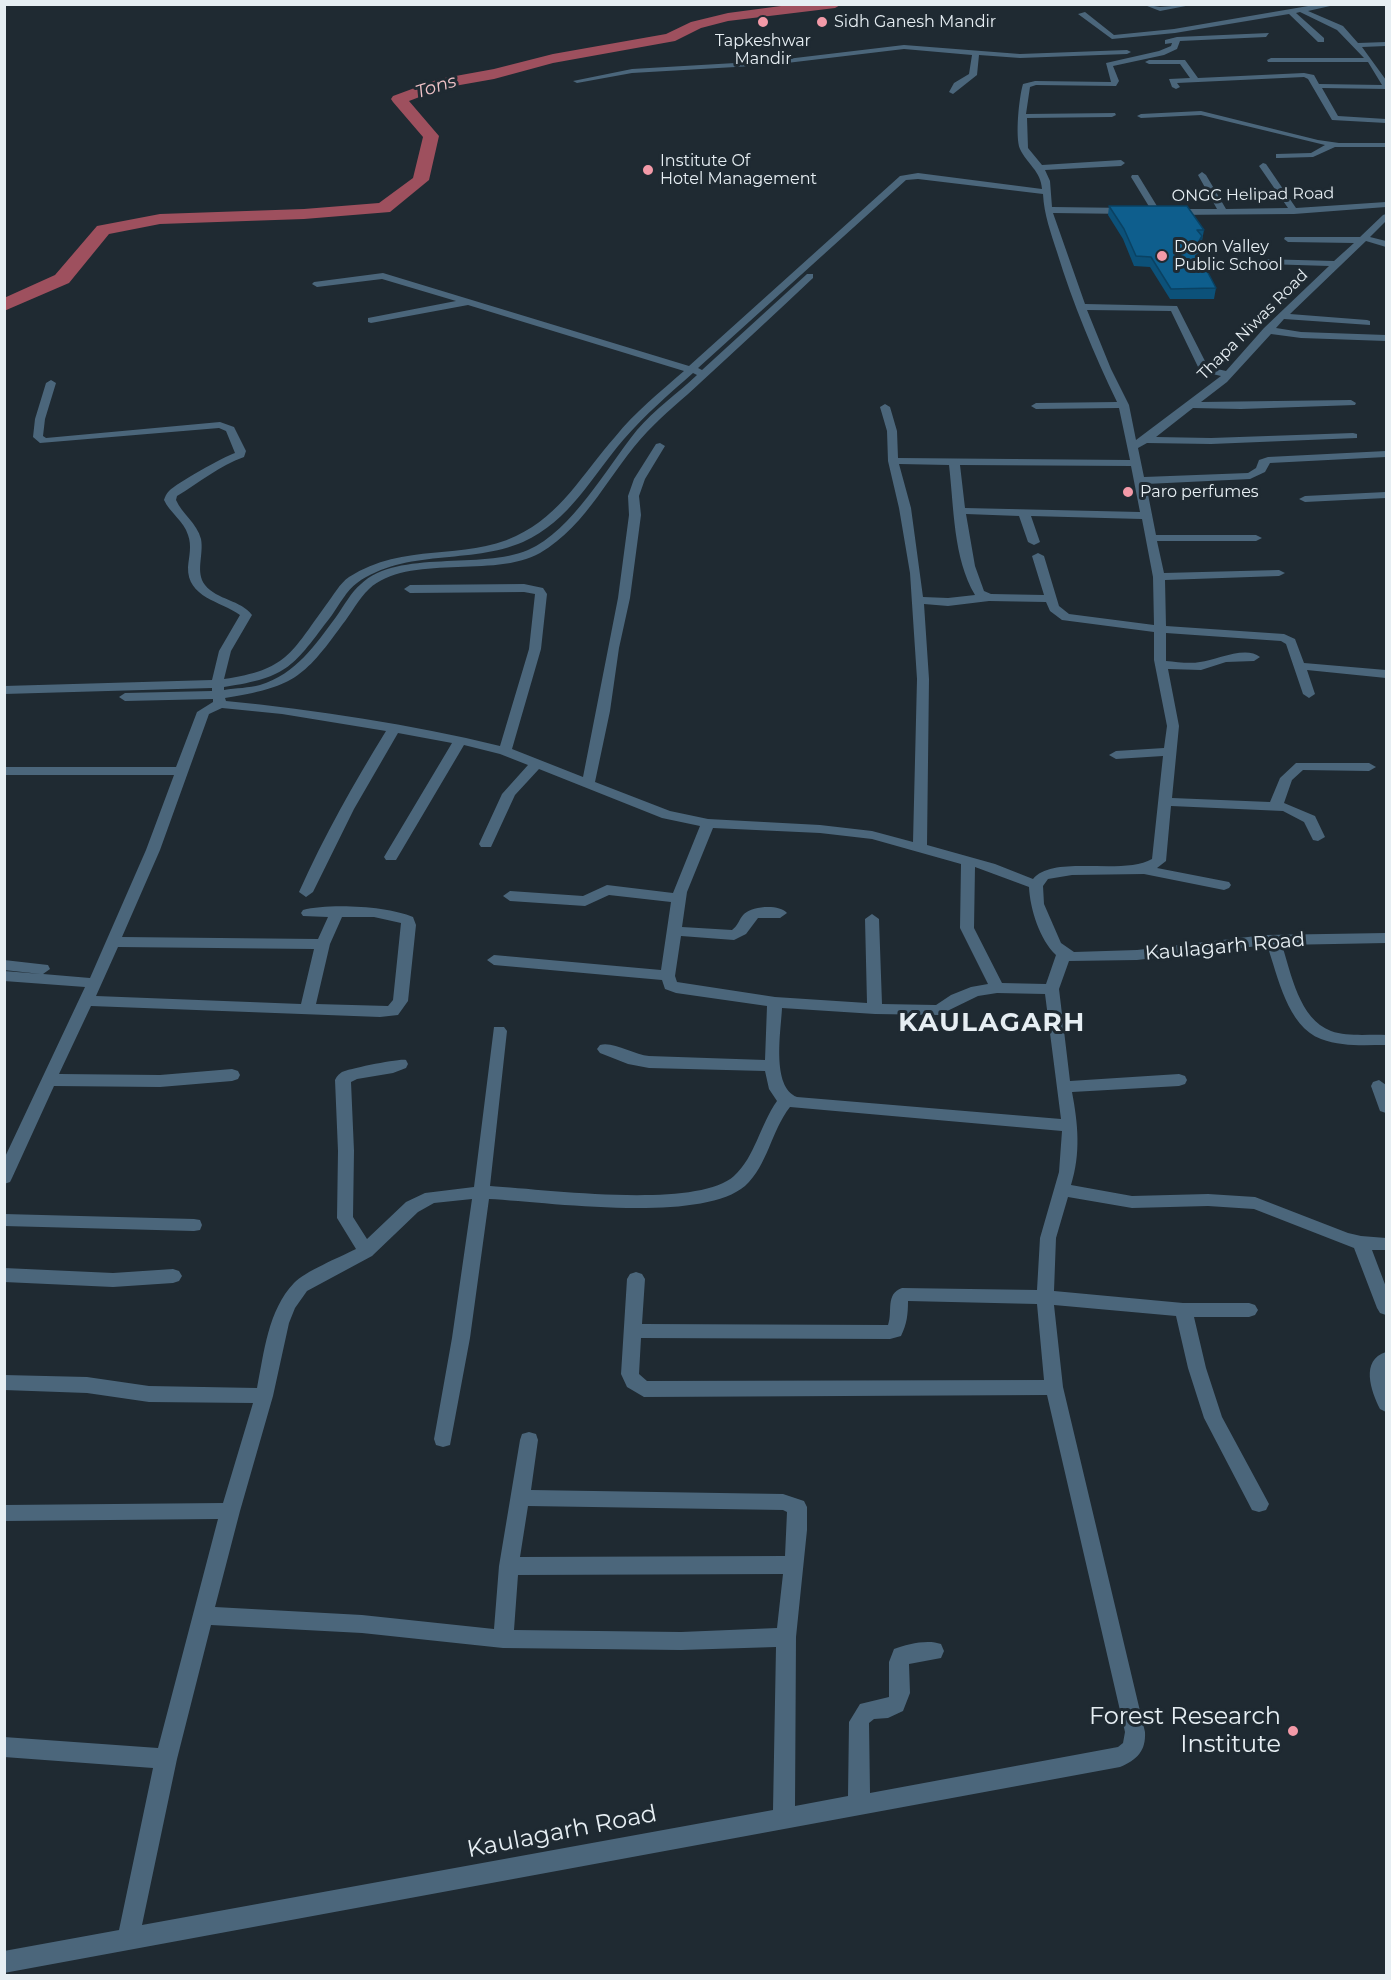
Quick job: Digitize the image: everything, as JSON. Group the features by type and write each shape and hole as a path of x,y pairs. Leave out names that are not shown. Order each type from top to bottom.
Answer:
{"street":[{"path":"1145,4 1160,9 1193,4"},
{"path":"1258,4 1275,15"},
{"path":"577,81 632,71 770,63 904,47 1040,56 1115,54 1144,50 1174,35 1336,4"},
{"path":"1307,8 1333,23 1356,45 1370,60 1386,86"},
{"path":"1291,13 1301,19 1321,39"},
{"path":"1082,14 1112,38 1266,35"},
{"path":"1144,870 1159,861 1172,752 1172,717 1161,665 1160,577 1134,463 1133,446 1124,405 1106,369 1070,277 1048,210 1046,181 1040,168 1024,148 1022,116 1026,86 1041,83 1113,84 1115,81 1109,65 1169,50 1177,44 1174,35"},
{"path":"1356,45 1386,44"},
{"path":"953,92 957,85 973,75 976,53"},
{"path":"1279,75 1269,57 1370,60"},
{"path":"1126,61 1178,61 1184,64 1195,79"},
{"path":"1176,87 1172,81 1279,75 1308,76 1339,120 1386,121"},
{"path":"1317,86 1386,86"},
{"path":"1141,116 1186,112 1207,114 1334,144 1386,144"},
{"path":"1022,116 1112,115"},
{"path":"1279,156 1313,155 1334,144"},
{"path":"1040,168 1121,163"},
{"path":"1263,166 1294,211"},
{"path":"4,699 218,694 263,688 292,675 312,658 365,586 386,574 413,568 511,559 541,547 555,537 579,513 644,430 761,321 903,178 918,176 1045,192"},
{"path":"218,694 279,669 296,654 350,582 359,574 393,562 501,545 537,530 564,510 629,427 748,318 918,176"},
{"path":"1202,176 1223,212"},
{"path":"1135,177 1156,212"},
{"name":"ONGC Helipad Road","path":"1145,211 1294,211 1386,205"},
{"path":"1048,210 1134,211"},
{"name":"Thapa Niwas Road","path":"1133,446 1145,440 1228,374 1267,330 1384,221"},
{"path":"1287,239 1363,239 1386,244"},
{"path":"1265,261 1337,264"},
{"path":"317,284 383,276 704,374"},
{"path":"371,320 470,302"},
{"path":"1082,307 1174,308 1204,369 1228,374"},
{"path":"1282,316 1367,322"},
{"path":"748,318 761,321"},
{"path":"1267,330 1301,335 1386,338"},
{"path":"4,1178 87,1001 153,850 204,712 218,694 225,653 246,615 207,594 198,586 194,573 196,538 193,530 170,500 172,494 214,469 222,461 240,455 241,451 230,429 213,425 44,441 38,437 39,427 51,383"},
{"path":"1190,405 1351,403"},
{"path":"1036,406 1124,405"},
{"path":"885,407 892,431 893,461 912,544 918,600 923,679 920,846"},
{"path":"1145,440 1211,441 1353,436"},
{"path":"588,784 604,711 613,648 624,598 634,515 631,502 634,488 660,446"},
{"path":"1138,482 1250,476 1261,470 1263,462 1268,460 1386,454"},
{"path":"893,461 1134,463"},
{"path":"954,463 972,577 979,592 989,597"},
{"path":"1305,499 1386,495"},
{"path":"961,511 1146,516"},
{"path":"1024,513 1034,542"},
{"path":"1151,538 1256,538"},
{"path":"1038,556 1052,599 1059,612 1072,619 1159,629 1284,638 1291,642 1309,694"},
{"path":"1160,577 1279,573"},
{"path":"410,589 524,588 539,591 541,594 535,649 505,751"},
{"path":"918,600 948,602 989,597 1052,599"},
{"path":"1161,665 1201,666 1225,658 1254,657"},
{"path":"1300,666 1386,674"},
{"path":"4,690 218,694 282,710 460,740 505,751 667,815 708,823 849,832 920,846 1036,885"},
{"path":"306,892 342,815 394,729"},
{"path":"391,857 460,740"},
{"path":"1116,755 1172,752"},
{"path":"486,844 509,794 537,763"},
{"path":"1276,807 1283,780 1292,770 1300,766 1369,767"},
{"path":"4,771 181,771"},
{"path":"1165,802 1286,807 1306,815 1313,822 1318,837"},
{"path":"708,823 686,873 679,898 668,976 670,985 682,990 775,1002 875,1009 939,1010 956,999 976,991 997,988 1052,989"},
{"path":"968,861 967,928 997,988"},
{"path":"636,1279 630,1374 637,1385 652,1390 1054,1387 1045,1297 1048,1238 1070,1149 1070,1126 1063,1087 1052,989 1064,954 1055,945 1046,928 1037,904 1036,885 1044,875 1060,872 1144,870 1224,885"},
{"path":"510,896 585,901 607,890 679,898"},
{"path":"307,1009 323,944 337,912"},
{"path":"87,1001 387,1012 399,1006 408,920 397,916 337,912 308,914"},
{"path":"674,931 734,935 740,933 749,917 756,914 780,913"},
{"path":"872,919 875,1009"},
{"name":"Kaulagarh Road","path":"1064,954 1090,958 1273,940 1386,938"},
{"path":"1273,940 1295,1003 1318,1030 1329,1036 1386,1040"},
{"path":"111,942 323,944"},
{"path":"494,960 601,968 668,976"},
{"path":"4,965 64,971"},
{"path":"4,976 95,983"},
{"path":"775,1002 773,1066 777,1087 787,1100 795,1103 1070,1126"},
{"path":"443,1439 460,1353 482,1192 499,1031"},
{"path":"605,1049 634,1060 649,1062 773,1066"},
{"path":"366,1251 345,1218 346,1151 343,1080 353,1073 386,1071 400,1064"},
{"path":"49,1080 160,1082 232,1075"},
{"path":"1063,1087 1179,1080"},
{"path":"1379,1086 1386,1107"},
{"path":"128,1940 166,1759 230,1511 264,1396 280,1323 287,1305 301,1286 366,1251 401,1216 420,1201 431,1197 482,1192 671,1202 712,1196 738,1183 748,1174 768,1125 787,1100"},
{"path":"1061,1190 1132,1202 1208,1200 1255,1203 1344,1238 1361,1243 1386,1245"},
{"path":"4,1220 194,1225"},
{"path":"1361,1243 1386,1308"},
{"path":"4,1275 112,1280 173,1276"},
{"path":"633,1330 890,1332 895,1331 898,1326 899,1299 902,1295 1045,1297 1183,1310 1249,1310"},
{"path":"1183,1310 1197,1368 1213,1418 1259,1504"},
{"path":"1386,1359 1379,1365 1377,1371 1386,1404"},
{"path":"4,1382 87,1385 149,1394 264,1396"},
{"name":"Kaulagarh Road","path":"4,1962 1120,1757 1129,1753 1136,1743 1135,1732 1074,1483 1054,1387"},
{"path":"503,1639 509,1566 529,1440"},
{"path":"521,1498 789,1503 795,1505 798,1512 786,1636 784,1818"},
{"path":"4,1513 230,1511"},
{"path":"509,1566 793,1565"},
{"path":"204,1616 362,1624 503,1639 681,1641 786,1636"},
{"path":"859,1805 859,1722 861,1716 872,1708 892,1708 896,1705 899,1697 898,1669 901,1656 934,1651"},
{"path":"4,1747 166,1759"}],"building":[{"name":"Doon Valley Public School","path":"1109,206 1187,206 1204,230 1197,230 1202,236 1195,248 1216,288 1171,289 1151,257 1136,256 1124,229"}],"waterway":[{"name":"Tons","path":"4,305 62,279 103,230 160,219 304,214 384,208 421,180 430,147 431,136 399,99 439,84 494,74 553,59 670,38 696,25 728,17 835,4"}],"place":[{"name":"Tapkeshwar Mandir","path":"763,22"},
{"name":"Sidh Ganesh Mandir","path":"822,22"},
{"name":"Institute Of Hotel Management","path":"648,170"},
{"name":"Doon Valley Public School","path":"1162,256"},
{"name":"Paro perfumes","path":"1128,492"},
{"name":"Forest Research Institute","path":"1293,1731"}],"district":[{"name":"KAULAGARH","path":"992,1023"}]}
